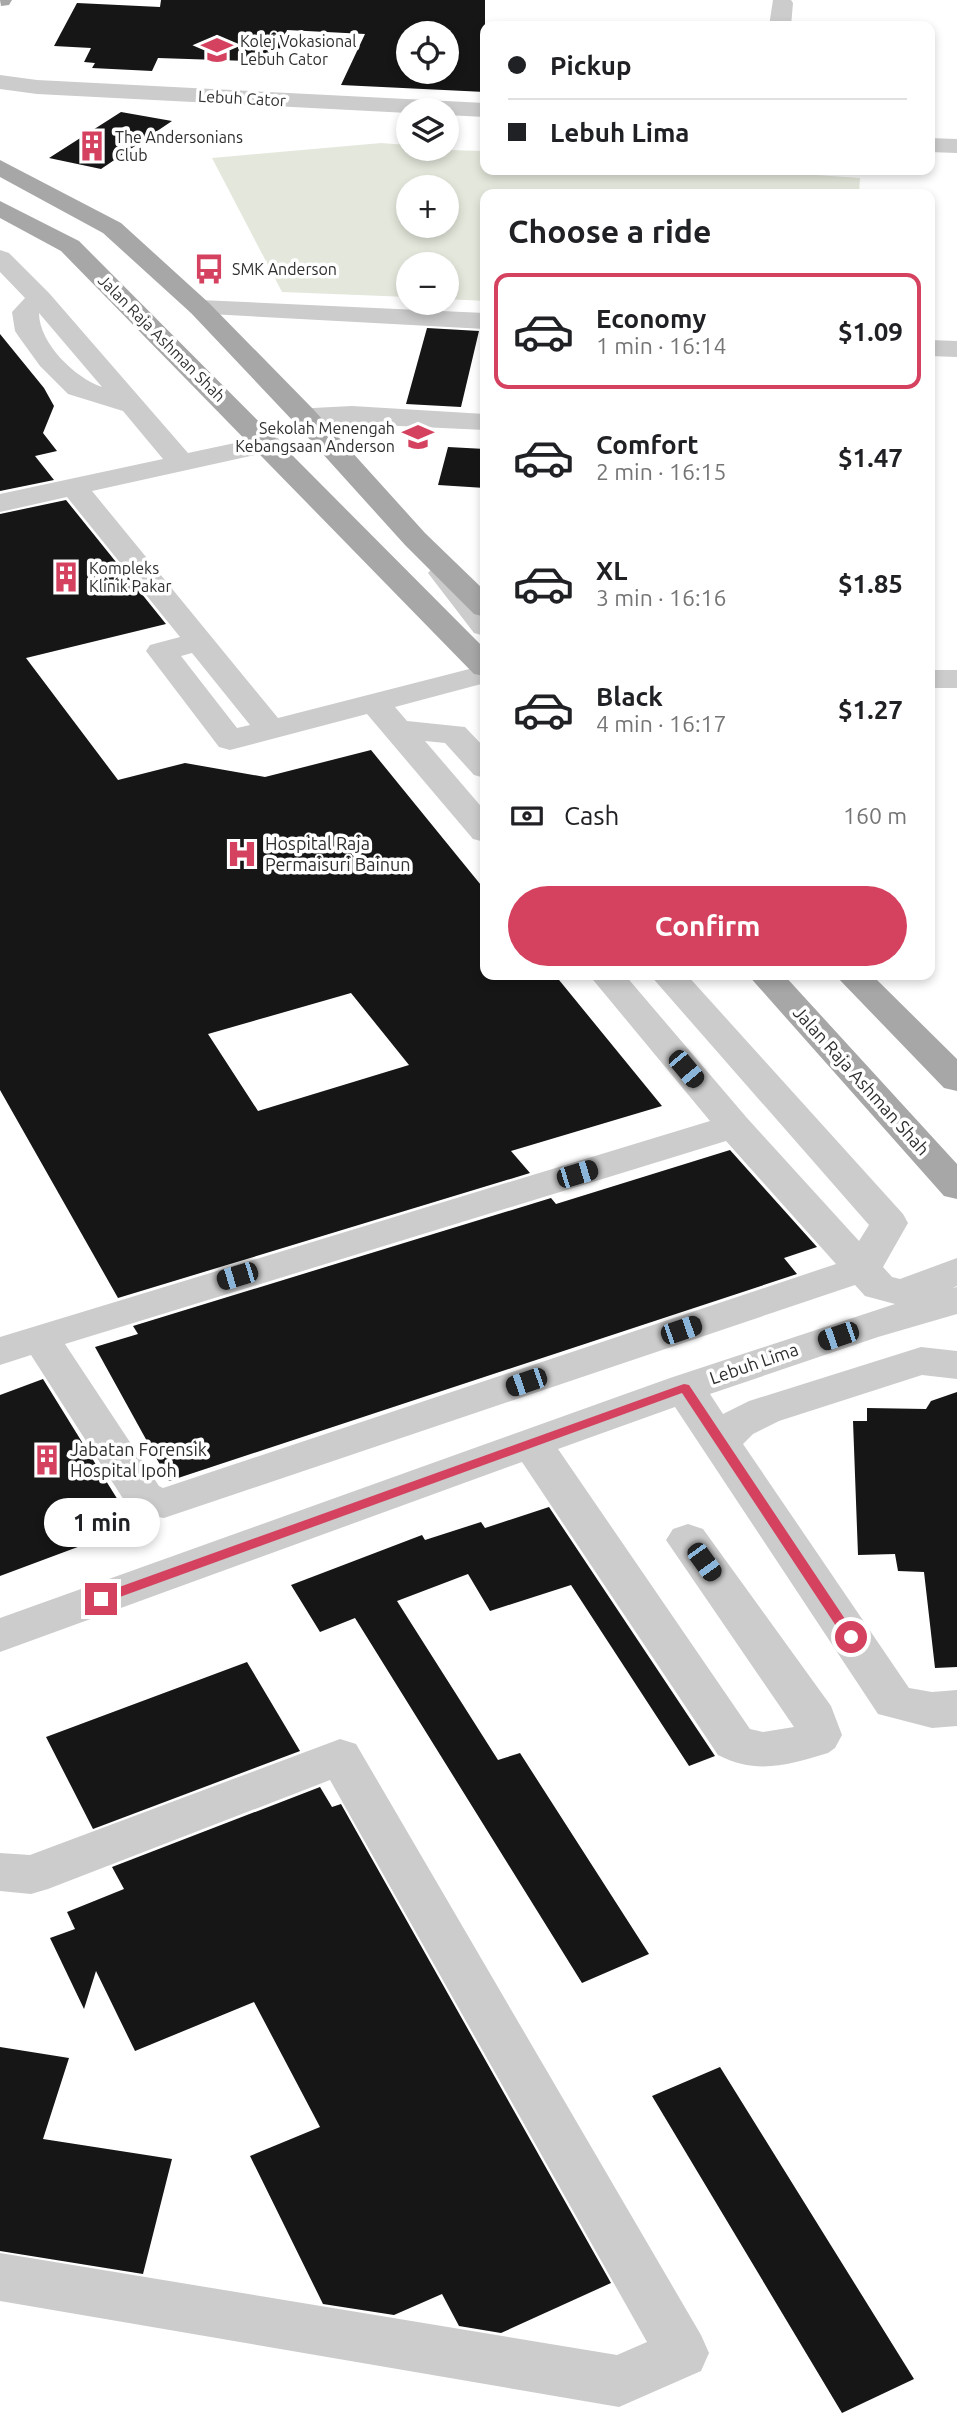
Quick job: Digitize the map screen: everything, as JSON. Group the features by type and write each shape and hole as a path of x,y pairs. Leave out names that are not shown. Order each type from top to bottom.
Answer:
{"main road":[{"path":"0,167 112,228 200,308 303,415 415,539 480,603"},
{"name":"Jalan Raja Ashman Shah","path":"0,208 70,246 480,662"},
{"name":"Jalan Raja Ashman Shah","path":"770,980 957,1187"},
{"path":"857,980 957,1080"}],"street":[{"path":"780,21 782,3"},
{"name":"Lebuh Cator","path":"0,82 480,110"},
{"path":"0,95 37,85"},
{"name":"Lebuh Cator","path":"125,90 396,118"},
{"path":"459,122 480,123"},
{"path":"935,133 957,135"},
{"path":"935,145 957,146"},
{"path":"0,258 40,298 25,312 28,331 49,360 78,388 132,406 181,463"},
{"path":"200,308 480,321"},
{"path":"935,348 957,349"},
{"path":"303,415 364,414 480,422"},
{"path":"0,503 268,444"},
{"path":"74,486 270,729"},
{"path":"415,539 480,621"},
{"path":"200,642 161,650 230,740 480,675"},
{"path":"935,679 957,680"},
{"path":"374,702 480,826"},
{"path":"398,730 454,734 480,763"},
{"path":"610,980 734,1126 870,1278 903,1293 957,1271"},
{"path":"672,980 889,1223 870,1278 864,1327"},
{"path":"0,1351 734,1126"},
{"path":"40,1338 144,1497 154,1503 164,1503 870,1278"},
{"name":"Lebuh Lima","path":"0,1635 684,1388 864,1327 957,1300"},
{"path":"720,1441 738,1424 764,1411 921,1361 957,1365"},
{"path":"684,1388 894,1702 932,1710 957,1708"},
{"path":"532,1444 734,1742 744,1749 758,1753 812,1740 819,1735 815,1718 688,1539"},
{"path":"0,1872 31,1875 340,1757 682,2353 619,2381 0,2277"}],"shaded area":[{"path":"381,143 396,144 396,161 459,161 459,150 480,151 480,175 817,175 860,178 859,189 480,189 480,301 459,300 459,252 396,252 396,297 282,292 212,158"}],"building":[{"path":"161,0 485,0 485,21 480,21 480,92 341,85 365,34 287,30 275,62 158,58 152,71 92,68 95,63 84,62 91,48 54,46 77,3 160,7"},
{"name":"The Andersonians Club","path":"121,112 172,121 101,169 49,158"},
{"path":"427,328 479,331 461,407 406,404"},
{"path":"0,334 44,388 54,406 43,433 57,451 35,456 54,480 0,491"},
{"path":"448,447 480,449 480,488 438,485"},
{"path":"66,500 166,624 26,658 118,780 185,763 265,777 371,750 480,884 480,980 559,980 662,1106 511,1151 530,1173 118,1298 0,1090 0,514","holes":["351,993 409,1065 258,1111 208,1034"]},
{"path":"730,1150 817,1247 784,1258 797,1274 169,1481 95,1347 138,1334 133,1326 551,1198 556,1204"},
{"name":"Jabatan Forensik Hospital Ipoh","path":"43,1379 134,1526 0,1576 0,1395"},
{"path":"957,1392 957,1667 935,1668 924,1572 898,1571 895,1554 858,1555 853,1421 867,1421 867,1408 926,1409 931,1401"},
{"path":"549,1507 715,1756 689,1766 571,1585 490,1611 468,1574 397,1601 498,1760 520,1753 649,1954 582,1983 355,1618 320,1632 291,1585 422,1535 425,1540 481,1522 485,1528"},
{"path":"247,1662 300,1751 93,1829 46,1737"},
{"path":"320,1787 332,1807 341,1804 611,2283 501,2333 459,2326 442,2294 394,2315 323,2304 250,2156 320,2127 254,2002 135,2051 96,1971 84,2009 50,1938 75,1929 67,1912 124,1889 112,1867"},
{"path":"0,2047 69,2058 43,2139 172,2159 143,2274 0,2251"},
{"path":"720,2067 914,2379 842,2413 652,2096"}],"place":[{"name":"Kolej Vokasional Lebuh Cator","path":"217,50"},
{"name":"The Andersonians Club","path":"92,146"},
{"name":"SMK Anderson","path":"209,269"},
{"name":"Sekolah Menengah Kebangsaan Anderson","path":"418,437"},
{"name":"Kompleks Klinik Pakar","path":"66,577"},
{"name":"Hospital Raja Permaisuri Bainun","path":"242,854"},
{"name":"Jabatan Forensik Hospital Ipoh","path":"47,1460"}],"route":[{"path":"101,1599 684,1388 851,1637"}]}
